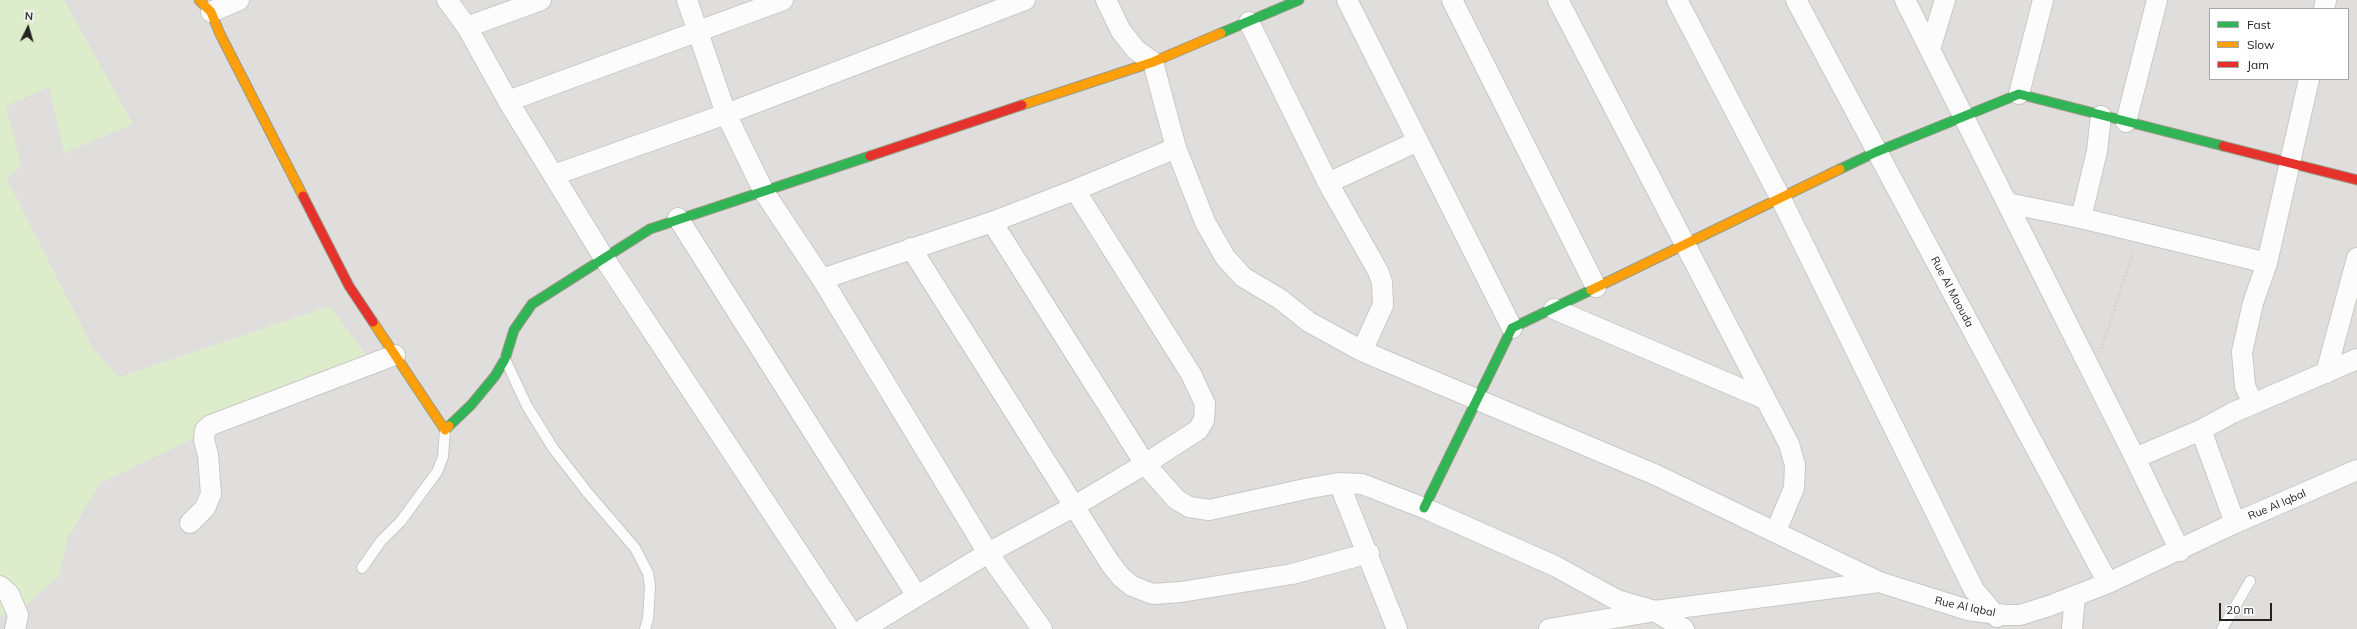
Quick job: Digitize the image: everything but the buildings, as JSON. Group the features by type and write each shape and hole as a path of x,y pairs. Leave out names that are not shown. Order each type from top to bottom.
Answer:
{"street":[{"path":"239,0 205,6 349,286 445,430 471,405 495,376 505,359 514,330 532,304 650,229 678,218 764,192 1153,62 1299,0"},
{"path":"448,0 467,27 508,101 604,258 849,629"},
{"path":"467,27 541,0"},
{"path":"687,0 726,114 764,192 822,279 988,553 1042,629"},
{"path":"508,101 783,0"},
{"path":"554,176 726,114 1025,0"},
{"path":"1106,0 1121,30 1136,50 1153,62 1176,148 1212,237 1243,277 1280,299 1309,322 1362,351 1476,400 1570,437 1776,531 1879,582"},
{"path":"1347,0 1512,328"},
{"path":"1452,0 1596,287"},
{"path":"1558,0 1784,433 1795,465 1794,488 1776,531"},
{"path":"1677,0 1781,200 1974,590 2000,621"},
{"name":"Rue Al Maouda","path":"1796,0 2108,583"},
{"path":"1905,0 2135,458 2180,551"},
{"path":"1930,49 1945,0"},
{"path":"2019,94 2043,0"},
{"path":"2126,122 2157,0"},
{"path":"1249,22 1328,183 1378,271 1382,282 1383,305 1362,351"},
{"path":"2253,404 2245,386 2242,352 2253,303 2267,263 2292,162 2309,80"},
{"path":"1424,508 1512,328 1781,200 1876,152 2019,94 2101,116 2292,162 2357,180"},
{"path":"2081,218 2097,152 2101,116"},
{"path":"1328,183 1418,141"},
{"path":"822,279 992,222 1075,190 1176,148"},
{"path":"863,629 988,553 1073,507 1145,464 1198,430 1204,420 1205,404 1191,374 1075,190"},
{"path":"2007,203 2081,218 2267,263"},
{"path":"678,218 917,596"},
{"path":"992,222 1145,464 1176,499 1189,507 1209,510 1340,483 1362,484 1424,508 1555,566 1617,600 1655,611 1684,629"},
{"path":"912,248 1073,507 1121,577 1132,586 1153,594 1181,592 1292,574 1369,554"},
{"path":"2326,373 2357,258"},
{"path":"1554,309 1765,399"},
{"path":"190,523 205,508 211,494 208,455 204,440 206,430 211,425 395,355"},
{"path":"2135,458 2201,430 2253,404 2357,359"},
{"path":"2201,430 2235,523"},
{"name":"Rue Al Iqbal","path":"1549,629 1655,611 1879,582 2000,621 2033,612 2108,583 2180,551 2235,523 2357,470"},
{"path":"1340,483 1397,629"},
{"path":"0,586 9,594 18,615 15,629"},
{"path":"2072,629 2075,596"}],"lane":[{"path":"505,359 527,406 553,448 587,492 635,548 648,573 650,586 648,618 645,629"},
{"path":"362,568 381,541 401,521 437,472 443,457 445,430"},
{"path":"2222,629 2250,581"}],"path":[{"path":"2093,374 2140,232"}],"shaded area":[{"path":"0,0 2357,0 2357,629 0,629"}],"green space":[{"path":"0,0 64,0 133,124 64,153 49,87 6,106 21,164 7,180 94,350 119,377 330,306 367,356 100,483 67,539 60,574 27,605 0,617"}],"traffic: fast":[{"path":"1221,33 1299,0"},
{"path":"1840,169 1876,152 2019,94 2223,146"},
{"path":"449,426 471,405 495,376 505,359 514,330 532,304 650,229 870,156"},
{"path":"1424,508 1512,328 1591,290"}],"traffic: slow":[{"path":"199,0 211,12 220,34 303,196"},
{"path":"1022,105 1153,62 1221,33"},
{"path":"1591,290 1840,169"},
{"path":"373,322 445,430 449,426"}],"traffic: jam":[{"path":"870,156 1022,105"},
{"path":"2223,146 2357,180"},
{"path":"303,196 349,286 373,322"}]}
